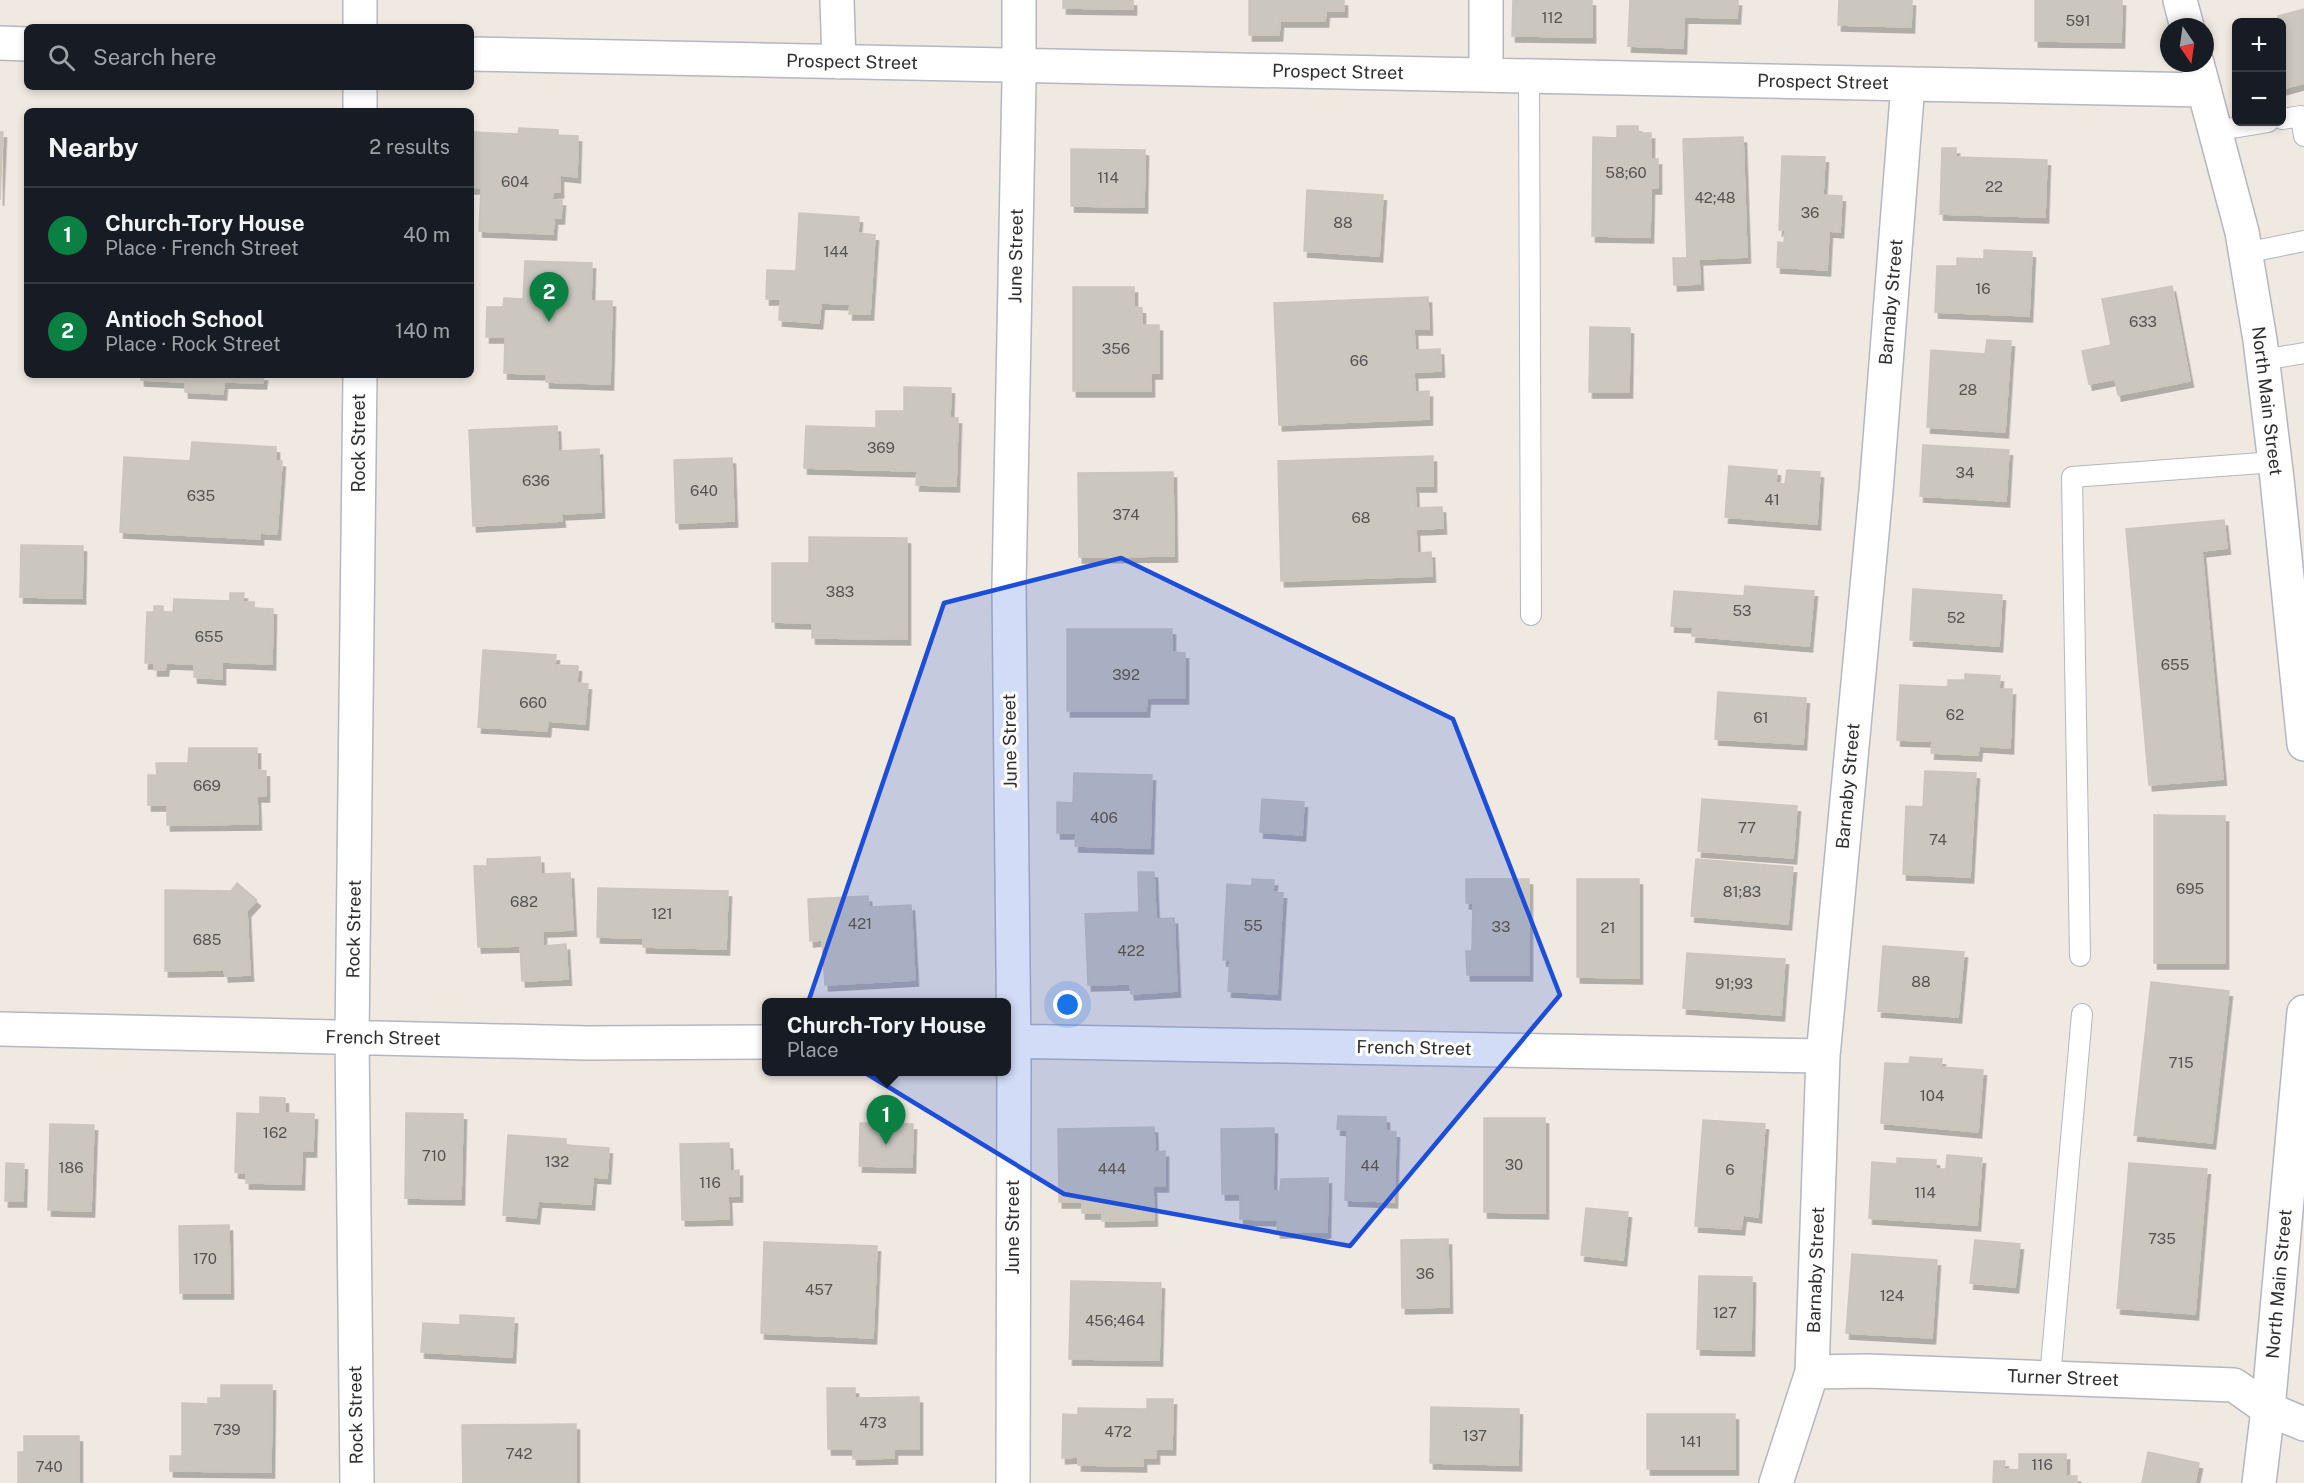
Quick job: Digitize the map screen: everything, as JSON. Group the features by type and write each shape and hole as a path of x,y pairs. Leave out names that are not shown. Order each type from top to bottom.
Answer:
{"street":[{"path":"360,0 360,24"},
{"path":"837,0 839,62"},
{"name":"June Street","path":"1010,998 1009,587 1019,65 1018,0"},
{"path":"1486,0 1486,75"},
{"path":"2180,0 2185,18"},
{"path":"0,43 24,44"},
{"name":"Prospect Street","path":"474,54 1908,84 2200,77"},
{"name":"North Main Street","path":"2200,77 2242,232 2263,360 2275,462 2295,565 2304,744"},
{"name":"Barnaby Street","path":"1776,1483 1812,1372 1823,1056 1876,491 1908,84"},
{"path":"360,90 360,108"},
{"name":"Rock Street","path":"357,1483 352,1037 360,378"},
{"name":"North Main Street","path":"2259,1483 2268,1409 2304,1012"},
{"name":"French Street","path":"0,1029 587,1043 762,1042"},
{"name":"French Street","path":"1011,1041 1823,1056"},
{"name":"June Street","path":"1010,1076 1013,1483"},
{"name":"Turner Street","path":"1812,1372 1867,1371 2234,1385 2268,1409 2304,1424"}],"lane":[{"path":"1529,76 1531,615"},
{"path":"2286,118 2301,116 2304,136"},
{"path":"2215,131 2244,126"},
{"path":"2245,253 2304,242"},
{"path":"2263,360 2304,353"},
{"path":"2080,956 2072,477 2275,462"},
{"path":"2050,1378 2082,1014"}],"highlighted area":[{"path":"1121,558 1453,719 1560,995 1350,1246 1064,1194 798,1032 944,603"}],"building":[{"path":"1063,0 1133,0 1133,9 1063,8"},
{"path":"1249,0 1344,0 1344,11 1326,11 1325,21 1280,21 1279,35 1249,35"},
{"path":"1513,0 1592,0 1592,37 1512,36"},
{"path":"1630,0 1738,0 1737,18 1684,17 1683,48 1628,46"},
{"path":"1839,0 1912,0 1911,27 1838,25"},
{"path":"2035,0 2122,0 2121,42 2035,41"},
{"path":"2304,9 2304,83 2286,88 2286,18 2278,18 2278,16"},
{"path":"1617,126 1638,126 1638,133 1651,133 1651,159 1658,159 1658,188 1651,188 1650,237 1592,236 1593,137 1617,138"},
{"path":"519,128 558,130 558,135 578,136 577,177 560,175 560,192 553,192 552,200 562,200 561,218 554,218 553,234 479,231 481,188 474,188 474,132 518,134"},
{"path":"0,132 3,132 0,200"},
{"path":"1743,137 1747,257 1699,259 1700,284 1674,285 1673,258 1687,258 1683,139"},
{"path":"1942,148 1956,148 1956,157 2047,160 2045,217 1940,214"},
{"path":"1071,149 1145,150 1144,207 1071,206"},
{"path":"1782,156 1825,157 1823,195 1842,196 1840,232 1829,231 1827,270 1777,267 1778,242 1784,243 1785,230 1779,230"},
{"path":"1307,190 1383,195 1379,256 1304,251"},
{"path":"799,213 859,217 858,233 875,235 870,314 849,314 850,304 821,303 819,323 779,320 780,299 766,299 767,270 796,271"},
{"path":"1984,250 2032,252 2029,316 1935,312 1937,266 1957,266 1957,258 1984,259"},
{"path":"525,261 592,263 591,301 612,301 610,384 546,382 546,374 504,373 505,337 486,337 487,307 503,307 504,298 523,299"},
{"path":"2172,286 2190,381 2118,395 2115,379 2089,384 2082,351 2111,345 2102,299"},
{"path":"1073,287 1134,287 1134,307 1142,308 1142,325 1159,325 1159,373 1151,373 1151,391 1073,391"},
{"path":"1428,297 1429,329 1414,329 1415,350 1440,349 1441,371 1414,372 1415,392 1429,391 1429,419 1279,425 1274,303"},
{"path":"1590,327 1630,328 1629,392 1589,392"},
{"path":"1987,340 2011,341 2005,432 1927,427 1931,350 1985,354"},
{"path":"141,378 264,378 263,383 224,382 223,394 185,392 185,382 141,380"},
{"path":"904,387 951,388 950,418 958,418 956,486 916,485 917,471 804,468 806,426 876,428 876,411 904,411"},
{"path":"557,426 558,451 599,449 601,512 561,514 562,521 473,526 469,430"},
{"path":"192,442 276,447 276,461 282,461 277,534 260,533 260,539 120,532 124,457 190,461"},
{"path":"1923,445 2009,450 2006,501 1920,496"},
{"path":"1433,456 1433,486 1415,486 1416,508 1442,507 1443,528 1416,529 1417,553 1431,552 1432,576 1281,581 1278,461"},
{"path":"732,458 734,521 676,523 674,460"},
{"path":"1729,466 1777,470 1776,483 1785,484 1787,470 1820,472 1817,524 1725,517"},
{"path":"1173,472 1174,556 1079,557 1078,473"},
{"path":"2224,520 2227,548 2202,551 2223,779 2149,785 2126,529"},
{"path":"809,537 907,538 907,639 812,638 812,623 772,622 772,563 809,563"},
{"path":"21,545 83,546 82,598 20,597"},
{"path":"1745,586 1814,591 1809,646 1692,636 1693,627 1671,626 1674,591 1744,596"},
{"path":"1913,589 2002,595 1999,646 1910,640"},
{"path":"230,593 244,593 243,602 254,602 254,608 273,609 272,664 222,662 222,679 194,677 194,664 166,663 165,670 154,670 154,663 145,663 147,612 154,612 154,606 163,606 163,612 173,612 174,599 230,601"},
{"path":"1067,629 1172,629 1172,652 1185,653 1185,698 1147,698 1146,711 1067,711"},
{"path":"483,650 556,655 555,665 578,666 577,683 588,684 585,724 548,721 547,731 478,727"},
{"path":"1965,674 2000,676 1999,689 2012,689 2010,748 1979,746 1978,755 1931,753 1932,741 1897,740 1900,685 1948,687 1948,680 1965,680"},
{"path":"1718,692 1806,698 1803,744 1715,739"},
{"path":"189,748 257,748 257,770 266,771 266,796 257,796 258,824 167,825 167,805 148,805 148,775 157,775 156,763 188,763"},
{"path":"1925,771 1976,773 1970,877 1903,874 1906,806 1923,807"},
{"path":"1074,773 1152,775 1150,848 1075,846 1076,833 1057,833 1057,802 1073,803"},
{"path":"1262,799 1304,802 1302,835 1260,832"},
{"path":"1702,799 1797,806 1793,858 1698,851"},
{"path":"2154,815 2225,816 2225,963 2154,963"},
{"path":"540,857 541,874 570,873 573,930 543,931 543,946 566,944 568,979 522,981 520,946 478,947 474,866 487,866 487,859"},
{"path":"1696,859 1793,867 1788,924 1691,916"},
{"path":"1138,872 1154,872 1156,919 1174,918 1177,991 1131,994 1130,984 1088,985 1085,914 1139,912"},
{"path":"1252,879 1274,880 1273,892 1283,893 1277,994 1228,991 1230,960 1223,960 1227,884 1252,886"},
{"path":"1466,879 1529,879 1529,975 1467,975 1466,951 1472,951 1473,903 1466,903"},
{"path":"1577,879 1639,879 1639,978 1577,977"},
{"path":"237,883 257,900 247,911 250,975 225,976 224,970 165,971 165,890 231,891"},
{"path":"598,888 728,891 726,949 643,947 643,938 597,937"},
{"path":"868,896 869,907 911,905 915,980 825,985 822,940 810,941 808,899"},
{"path":"1883,946 1964,952 1958,1017 1878,1011"},
{"path":"1687,953 1785,959 1781,1015 1683,1008"},
{"path":"2151,982 2229,991 2212,1143 2134,1135"},
{"path":"1910,1057 1942,1059 1941,1067 1983,1070 1978,1132 1881,1123 1885,1063 1909,1064"},
{"path":"260,1097 285,1098 285,1113 314,1114 313,1151 302,1151 301,1184 246,1183 246,1173 235,1172 237,1113 260,1114"},
{"path":"406,1113 463,1114 461,1199 405,1198"},
{"path":"1338,1116 1386,1117 1386,1131 1396,1132 1394,1202 1345,1200 1347,1130 1337,1129"},
{"path":"1484,1118 1545,1118 1545,1213 1484,1212"},
{"path":"1703,1120 1765,1124 1758,1217 1743,1215 1741,1229 1695,1226"},
{"path":"860,1123 913,1124 912,1167 859,1166"},
{"path":"50,1124 94,1125 91,1211 48,1210"},
{"path":"1154,1127 1155,1152 1165,1151 1165,1186 1153,1186 1154,1220 1102,1221 1102,1213 1082,1213 1082,1202 1059,1202 1058,1129"},
{"path":"1274,1128 1273,1191 1280,1191 1281,1179 1328,1178 1327,1232 1277,1232 1278,1220 1240,1219 1240,1194 1222,1194 1221,1129"},
{"path":"508,1135 566,1139 566,1145 609,1148 607,1178 593,1177 591,1204 538,1201 536,1218 503,1215"},
{"path":"729,1143 730,1171 739,1170 739,1196 728,1196 729,1219 682,1220 680,1144"},
{"path":"1947,1155 1982,1158 1977,1225 1869,1218 1872,1162 1897,1164 1897,1158 1936,1160 1936,1169 1946,1169"},
{"path":"6,1163 24,1164 23,1201 5,1201"},
{"path":"2129,1163 2207,1169 2195,1314 2117,1308"},
{"path":"1586,1208 1628,1212 1623,1260 1581,1255"},
{"path":"229,1225 230,1293 180,1293 179,1226"},
{"path":"1448,1239 1449,1307 1402,1308 1401,1240"},
{"path":"1975,1240 2020,1244 2015,1287 1970,1283"},
{"path":"764,1242 877,1246 873,1338 761,1333"},
{"path":"1852,1254 1937,1260 1932,1338 1846,1333"},
{"path":"1699,1276 1752,1277 1751,1350 1697,1349"},
{"path":"1071,1281 1161,1283 1159,1360 1069,1359"},
{"path":"460,1315 514,1318 512,1357 421,1352 423,1323 460,1325"},
{"path":"221,1385 272,1385 271,1472 170,1471 170,1456 182,1456 182,1403 208,1404 208,1398 221,1398"},
{"path":"827,1388 855,1388 855,1398 919,1397 919,1449 894,1449 894,1458 853,1459 853,1449 828,1449"},
{"path":"1147,1399 1173,1399 1172,1449 1156,1449 1156,1458 1143,1458 1143,1466 1078,1465 1078,1457 1062,1458 1063,1414 1078,1415 1078,1408 1147,1409"},
{"path":"1431,1407 1519,1409 1518,1465 1430,1463"},
{"path":"1647,1414 1735,1414 1735,1469 1647,1469"},
{"path":"576,1424 576,1483 463,1483 462,1425"},
{"path":"24,1436 79,1436 79,1483 18,1483 18,1452 24,1452"},
{"path":"2148,1452 2199,1463 2195,1483 2142,1483"},
{"path":"2019,1454 2066,1454 2066,1476 2077,1476 2077,1483 1993,1483 1994,1461 2005,1461 2004,1469 2019,1470"}],"place":[{"name":"Antioch School","path":"549,322"},
{"name":"Church-Tory House","path":"886,1145"}]}
